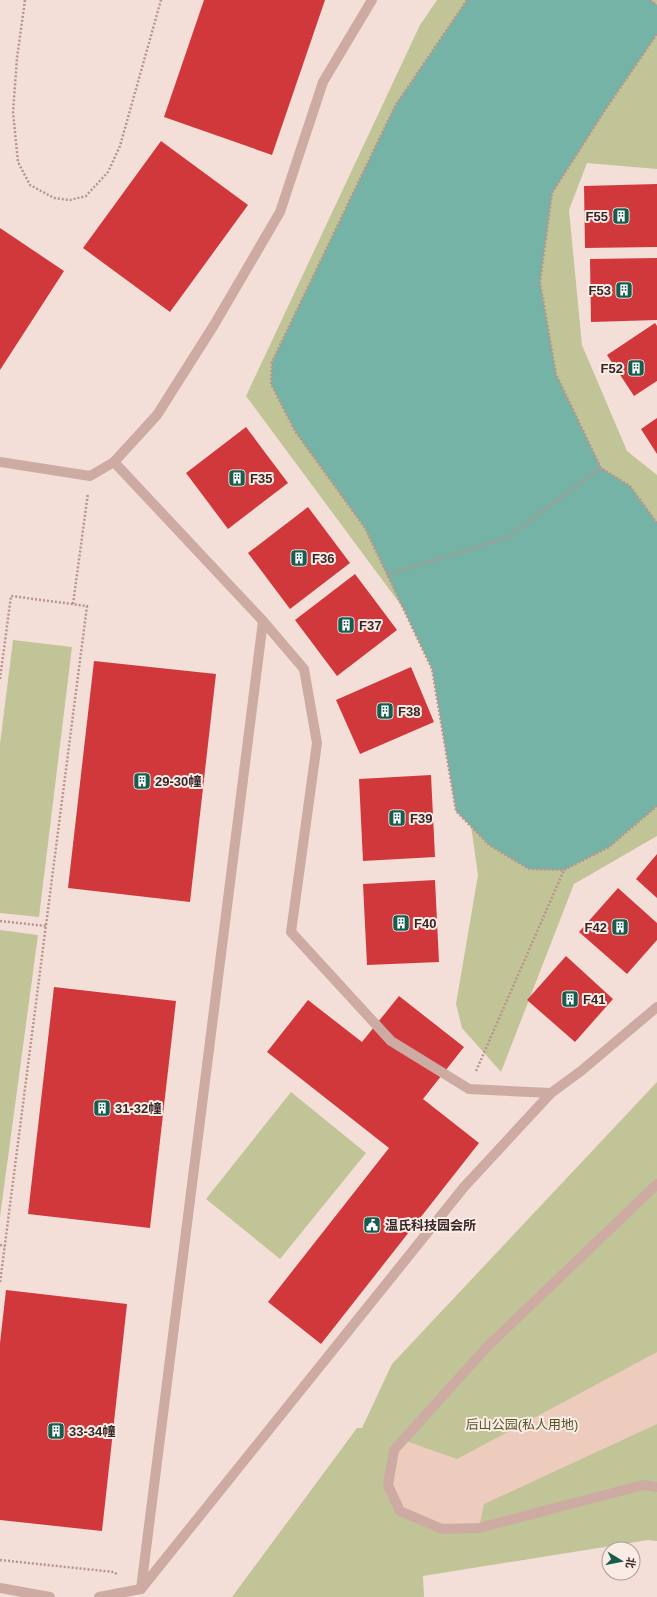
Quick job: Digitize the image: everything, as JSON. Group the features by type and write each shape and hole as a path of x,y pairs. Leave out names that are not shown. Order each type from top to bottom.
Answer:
{"lane":[{"path":"0,462 90,476 114,462 157,415 214,325 280,212 323,82 372,0"},
{"path":"114,462 263,621 304,669 317,742 291,932 391,1042 469,1089 551,1093"},
{"path":"142,1589 263,621"},
{"path":"99,1597 142,1589 464,1187 551,1093 581,1071 657,1007"},
{"path":"657,1184 487,1347 394,1450 388,1485 400,1511 442,1529 479,1528 643,1485 657,1488"},
{"path":"0,1588 50,1597"}],"path":[{"path":"25,0 17,58 13,112 18,162 30,185 54,198 70,200 86,196 108,172 120,146 161,0"},
{"path":"467,0 395,106 272,362 271,384 295,431 365,528 432,669 456,811 489,845 529,868 564,870 609,847 657,806"},
{"path":"650,0 657,5"},
{"path":"657,34 605,110 552,193 540,282 556,374 601,468 630,486 657,523"},
{"path":"387,575 506,538 601,468"},
{"path":"73,604 90,476"},
{"path":"0,679 11,596 87,606 0,1283"},
{"path":"469,1089 564,870"},
{"path":"0,921 46,926"},
{"path":"0,1245 5,1246"},
{"path":"0,1560 114,1572 142,1589"}],"green space":[{"path":"437,0 657,0 657,169 587,163 569,210 582,345 627,451 657,475 657,836 574,884 501,1072 462,1028 456,1004 478,875 449,670 246,396 420,25"},
{"path":"13,640 72,647 39,917 0,913 0,744"},
{"path":"0,930 38,935 0,1217"},
{"name":"后山公园(私人用地)","path":"657,1082 657,1541 601,1541 601,1548 423,1576 424,1597 232,1597 357,1428 362,1428 392,1364"},
{"path":"291,1092 366,1153 280,1259 206,1199"}],"shaded area":[{"path":"657,1352 657,1424 484,1504 479,1528 442,1529 400,1511 388,1485 394,1450 403,1440 457,1459"}],"water":[{"path":"467,0 650,0 657,5 657,34 605,110 552,193 540,282 556,374 601,468 630,486 657,523 657,806 609,847 564,870 529,869 489,845 456,811 432,669 365,528 295,431 271,384 272,362 395,106"}],"building":[{"path":"204,0 325,0 272,155 164,117"},
{"path":"161,141 248,205 170,312 83,248"},
{"name":"F55","path":"657,184 657,247 585,248 584,186"},
{"path":"0,228 64,271 0,370"},
{"name":"F53","path":"657,258 657,320 591,322 590,259"},
{"name":"F52","path":"655,323 657,326 657,381 634,396 607,355"},
{"path":"657,418 657,454 641,429"},
{"name":"F35","path":"246,427 288,483 228,529 186,473"},
{"name":"F36","path":"308,507 350,563 290,609 248,553"},
{"name":"F37","path":"355,574 397,630 337,676 295,620"},
{"name":"29-30幢","path":"94,661 216,674 190,902 68,888"},
{"name":"F38","path":"411,667 434,722 360,754 336,700"},
{"name":"F39","path":"431,775 435,857 363,861 359,779"},
{"path":"657,854 657,898 636,879"},
{"name":"F40","path":"435,880 439,962 367,965 363,884"},
{"name":"F42","path":"618,888 657,923 657,940 627,974 579,932"},
{"name":"F41","path":"566,956 613,999 575,1042 527,1000"},
{"name":"31-32幢","path":"54,987 176,1001 150,1228 28,1214"},
{"name":"温氏科技园会所","path":"399,996 464,1047 423,1099 479,1143 321,1344 268,1302 389,1148 267,1052 308,1000 362,1042"},
{"name":"33-34幢","path":"6,1290 127,1304 102,1531 0,1520 0,1343"}],"place":[{"name":"F55","path":"621,216"},
{"name":"F53","path":"624,290"},
{"name":"F52","path":"636,368"},
{"name":"F35","path":"237,478"},
{"name":"F36","path":"299,558"},
{"name":"F37","path":"346,625"},
{"name":"F38","path":"385,711"},
{"name":"29-30幢","path":"142,781"},
{"name":"F39","path":"397,818"},
{"name":"F40","path":"401,923"},
{"name":"F42","path":"620,927"},
{"name":"F41","path":"570,999"},
{"name":"31-32幢","path":"102,1108"},
{"name":"温氏科技园会所","path":"372,1225"},
{"name":"33-34幢","path":"56,1431"}]}
